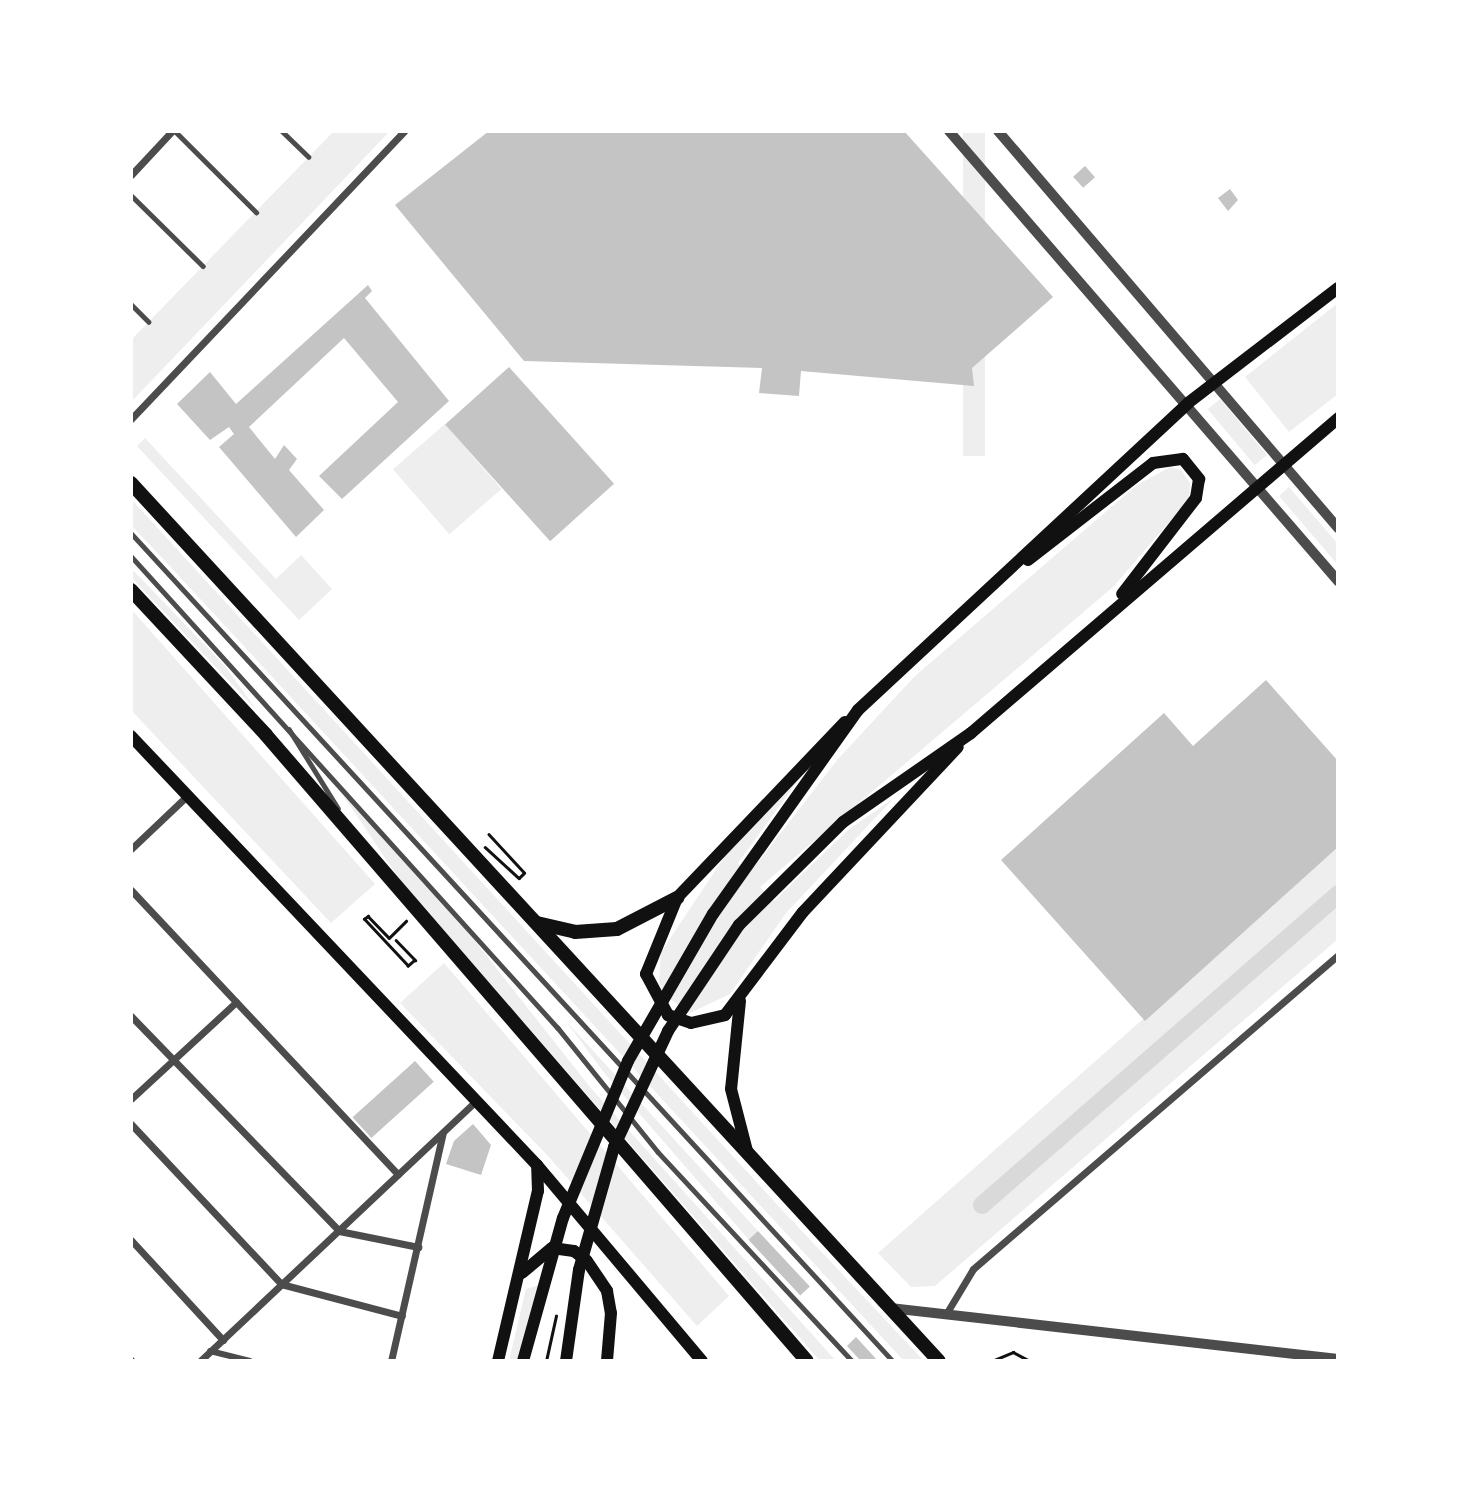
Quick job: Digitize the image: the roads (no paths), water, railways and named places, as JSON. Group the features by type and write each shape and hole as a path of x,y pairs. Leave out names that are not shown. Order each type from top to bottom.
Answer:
{"highway":[{"path":"131,483 939,1361"},
{"path":"131,590 367,855 807,1361"},
{"path":"537,923 575,932 617,929 677,898"}],"main road":[{"path":"1338,288 1188,403 858,710 677,898 648,960 648,988 658,1006 680,1021 701,1023 725,1015 803,912 971,733 1256,484 1338,418"},
{"path":"993,583 1085,520 1153,463 1183,459 1199,479 1196,498 1102,619"},
{"path":"523,1361 563,1218 604,1113 682,962 745,867 858,710"},
{"path":"566,1361 588,1229 630,1107 689,994 766,892 853,814 971,733"},
{"path":"131,736 537,1165 702,1361"},
{"path":"741,996 732,1036 731,1089 748,1151"},
{"path":"498,1361 538,1191 537,1165"},
{"path":"519,1277 552,1248 574,1251 587,1261 607,1291 607,1361"}],"street":[{"path":"131,175 174,131"},
{"path":"131,419 404,131"},
{"path":"949,131 1188,403 1338,582"},
{"path":"998,131 1217,381 1338,528"},
{"path":"131,849 188,795"},
{"path":"131,890 398,1174"},
{"path":"946,1314 973,1269 1338,955"},
{"path":"131,1100 236,1002"},
{"path":"131,1016 339,1231 418,1247"},
{"path":"200,1361 476,1101"},
{"path":"131,1124 281,1284 402,1316"},
{"path":"391,1361 444,1131"},
{"path":"131,1240 223,1340"},
{"path":"889,1307 1338,1359"},
{"path":"211,1351 250,1361"}],"lane":[{"path":"174,131 256,212"},
{"path":"282,131 309,157"},
{"path":"131,195 203,266"},
{"path":"131,304 149,322"},
{"path":"131,533 893,1361"},
{"path":"131,556 282,717 558,1028 658,1152 852,1361"},
{"path":"282,717 367,855"}],"waterway":[{"path":"982,1205 1338,894"}]}
